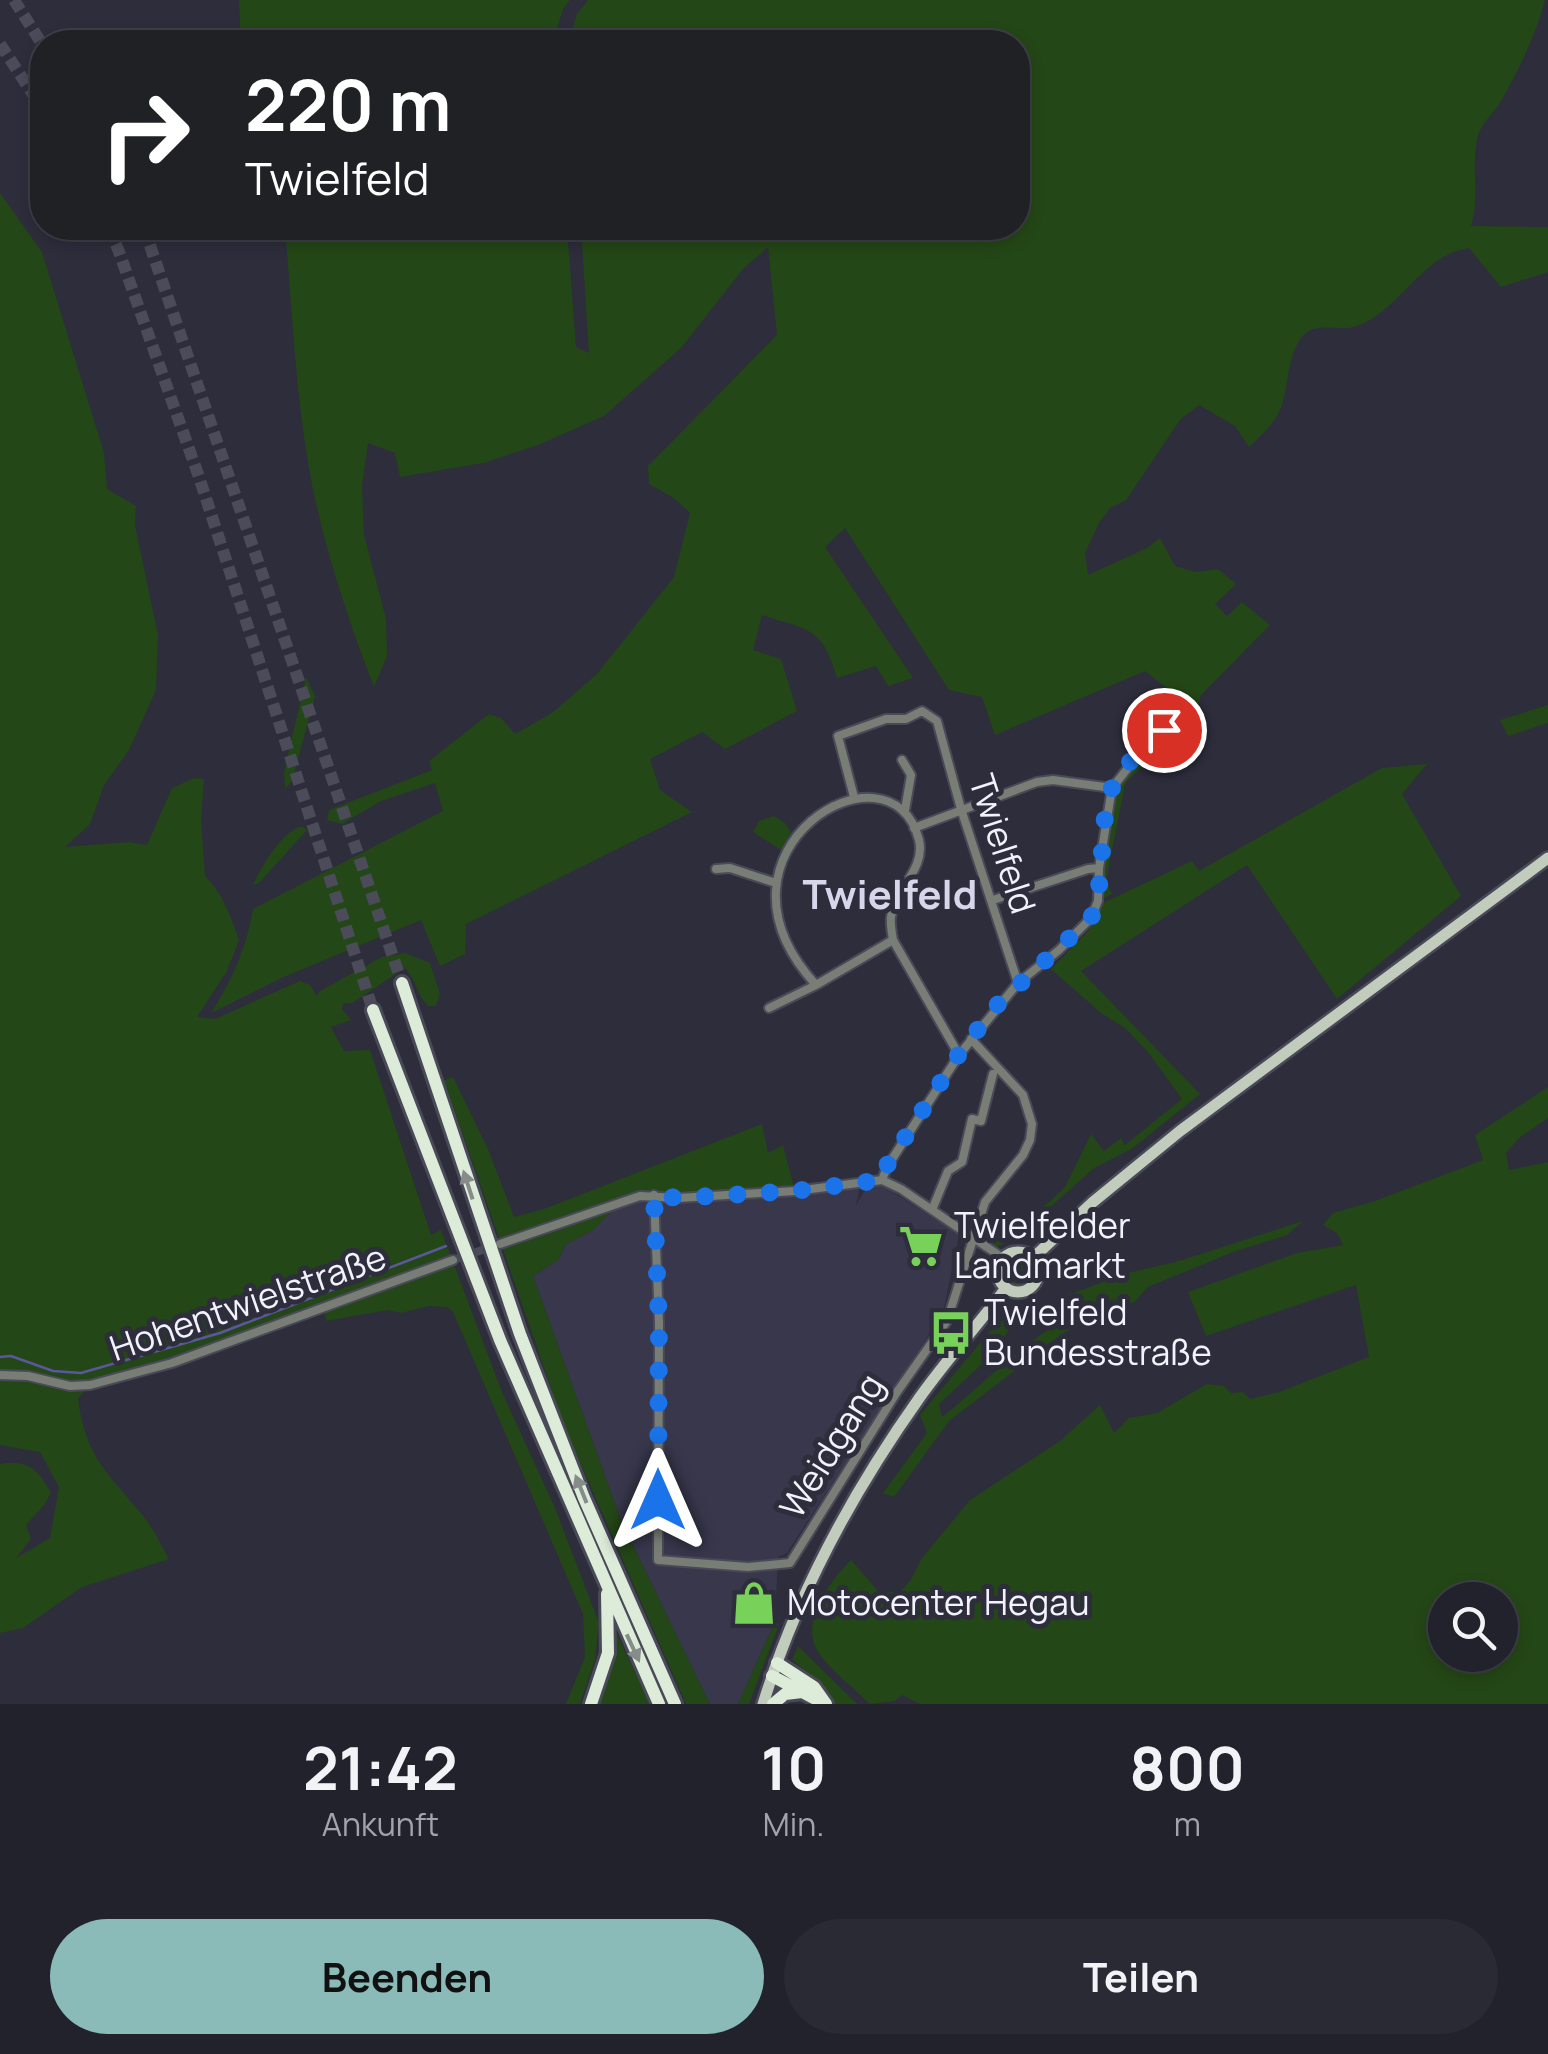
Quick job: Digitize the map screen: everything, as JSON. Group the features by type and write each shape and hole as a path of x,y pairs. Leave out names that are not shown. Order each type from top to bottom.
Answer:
{"highway":[{"path":"402,983 520,1334 584,1498 675,1704"},
{"path":"372,1010 500,1340 659,1704"},
{"path":"591,1704 608,1652 604,1608 607,1591"},
{"path":"775,1670 825,1704"},
{"path":"775,1670 814,1687 825,1704"},
{"path":"773,1704 790,1692 804,1692"}],"main road":[{"path":"1033,1258 1168,1140 1548,858"},
{"path":"1018,1252 1033,1258 1038,1276 1032,1286 1016,1292 1006,1288 998,1274 1004,1258 1018,1252"},
{"path":"763,1704 834,1538 886,1447 944,1365 1006,1288"}],"street":[{"path":"882,1180 886,1167 959,1054 1018,983 1060,950 1091,918 1098,901 1099,868 1112,788 1139,754 1189,706"},
{"name":"Twielfeld","path":"854,797 838,736 886,719 906,719 922,711 930,713 937,721 961,809 1018,983"},
{"path":"902,760 911,775 904,810"},
{"path":"914,828 1038,782 1052,780 1112,788"},
{"path":"816,985 783,939 774,906 782,860 808,825 854,797 887,800 904,810 919,840 920,857 891,917 893,940 959,1054"},
{"path":"716,869 730,868 776,883"},
{"path":"993,900 1099,868"},
{"path":"769,1008 893,940"},
{"path":"972,1039 1023,1095 1032,1124 1023,1155 994,1188 972,1238"},
{"path":"932,1210 948,1171 962,1162 972,1119 981,1120 993,1074"},
{"path":"500,1244 625,1198 794,1191 882,1180 1004,1258"},
{"name":"Weidgang","path":"654,1195 659,1323 658,1560 748,1566 790,1563 897,1392 947,1321 972,1238"},
{"name":"Hohentwielstraße","path":"0,1375 28,1376 65,1386 90,1385 188,1358 453,1260"}],"shaded area":[{"path":"861,1183 856,1205 867,1187 882,1185 959,1235 943,1313 787,1553 778,1557 775,1622 738,1704 710,1704 622,1523 533,1276 559,1259 565,1245 593,1230 625,1198 678,1198"}],"green space":[{"path":"239,0 570,0 557,30 238,30"},
{"path":"588,0 1545,0 1520,64 1479,134 1471,226 1548,227 1548,272 1501,287 1469,248 1452,252 1373,318 1350,328 1307,332 1293,354 1280,411 1249,447 1235,426 1199,405 1180,420 1126,500 1110,508 1099,523 1085,553 1088,575 1160,538 1175,566 1195,572 1218,569 1236,584 1215,604 1227,616 1242,602 1270,625 1201,695 1194,720 1185,731 1155,753 1125,784 1106,881 1112,894 1098,901 1112,788 1121,773 1195,700 1187,704 1145,671 995,735 982,697 949,690 845,528 825,547 913,678 888,686 876,666 837,678 826,648 812,633 762,615 753,650 781,659 797,711 725,749 702,732 650,759 660,790 692,812 466,924 465,954 440,966 421,920 279,979 211,1013 238,963 253,909 443,811 435,783 381,801 342,824 327,820 329,810 432,770 429,761 489,714 501,718 515,734 552,713 597,674 674,577 690,513 674,498 649,484 648,466 777,335 768,247 743,269 681,348 604,416 538,445 483,463 400,477 395,453 368,443 362,486 364,535 386,619 387,656 374,687 334,573 309,469 286,240 568,240 576,347 589,353 582,240 1030,240 1030,30 572,30 577,14"},
{"path":"0,193 42,252 104,453 107,489 136,506 135,526 158,635 156,690 129,750 104,785 90,824 65,847 129,842 147,845 172,788 194,778 204,779 201,821 205,876 222,898 239,940 227,971 197,1017 215,1019 300,981 310,985 317,996 382,957 405,953 430,963 440,994 436,1006 424,1002 405,968 352,1003 343,1003 342,1009 351,1020 331,1027 344,1051 370,1050 431,1235 441,1230 502,1392 555,1508 599,1623 595,1660 580,1704 566,1704 585,1657 583,1614 453,1312 447,1307 429,1306 401,1313 388,1310 326,1321 324,1309 90,1385 78,1399 93,1451 148,1523 169,1559 82,1587 23,1628 0,1633 0,1464 18,1463 31,1468 51,1493 26,1525 31,1539 16,1558 50,1538 59,1487 40,1452 0,1445"},
{"path":"306,677 315,696 292,781 285,789 284,772"},
{"path":"1548,705 1548,723 1508,736 1500,720"},
{"path":"1427,764 1402,794 1461,896 1337,999 1247,865 1081,971 1200,1094 1133,1148 1094,1168 1018,1236 995,1248 983,1239 984,1226 1014,1226 1065,1187 1091,1134 1104,1151 1121,1138 1125,1145 1182,1099 1125,1028 1101,1013 1051,969 1090,929 1101,904 1192,861 1199,871 1382,768"},
{"path":"774,816 791,832 781,850 753,832 759,821"},
{"path":"302,826 307,830 253,885 279,843"},
{"path":"453,1077 488,1149 514,1217 544,1209 762,1124 768,1153 783,1145 795,1191 625,1198 593,1230 565,1245 559,1259 533,1276 622,1523 710,1704 686,1704 565,1428 444,1080"},
{"path":"1548,1087 1548,1118 1519,1138 1506,1153 1509,1170 1548,1162 1548,1704 920,1704 902,1695 895,1701 870,1704 823,1659 813,1640 815,1615 827,1590 851,1560 879,1592 900,1592 922,1558 970,1500 1060,1441 1100,1405 1114,1433 1129,1418 1157,1413 1207,1384 1224,1386 1231,1393 1243,1392 1250,1399 1279,1392 1369,1357 1356,1285 1206,1336 1188,1292 1297,1253 1343,1245 1337,1233 1323,1225 1333,1213 1483,1160 1475,1135"},
{"path":"1303,1221 1287,1235 1148,1287 1134,1302 1065,1332 949,1421 894,1497 883,1493 927,1433 920,1415 994,1326 1013,1313 1022,1314 983,1363 939,1404 942,1417 1051,1328 1120,1297 1077,1311 1060,1308 1066,1296 1124,1274 1179,1261"},
{"path":"1018,1258 1032,1267 1033,1273 1024,1287 1018,1288 1004,1279 1003,1273 1012,1259"},
{"path":"775,1622 779,1624 749,1704 738,1704"},
{"path":"616,1632 650,1704 596,1704 612,1661"},
{"path":"798,1646 857,1704 835,1704 815,1678 792,1660"}],"waterway":[{"path":"0,1357 11,1356 53,1371 81,1373 220,1333 446,1246"}],"tunnel":[{"path":"14,0 33,30"},
{"path":"0,44 30,90"},
{"path":"114,240 199,477 373,1010"},
{"path":"148,240 402,983"},
{"path":"453,1260 491,1247"}],"place":[{"name":"Twielfelder Landmarkt","path":"921,1246"},
{"name":"Twielfeld Bundesstraße","path":"951,1333"},
{"name":"Motocenter Hegau","path":"754,1603"}],"district":[{"name":"Twielfeld","path":"890,895"}],"route":[{"path":"658,1500 659,1323 654,1195 678,1198 794,1191 882,1180 886,1167 959,1054 995,1007 1091,918 1098,901 1099,868 1112,788 1121,773 1164,730"}]}
